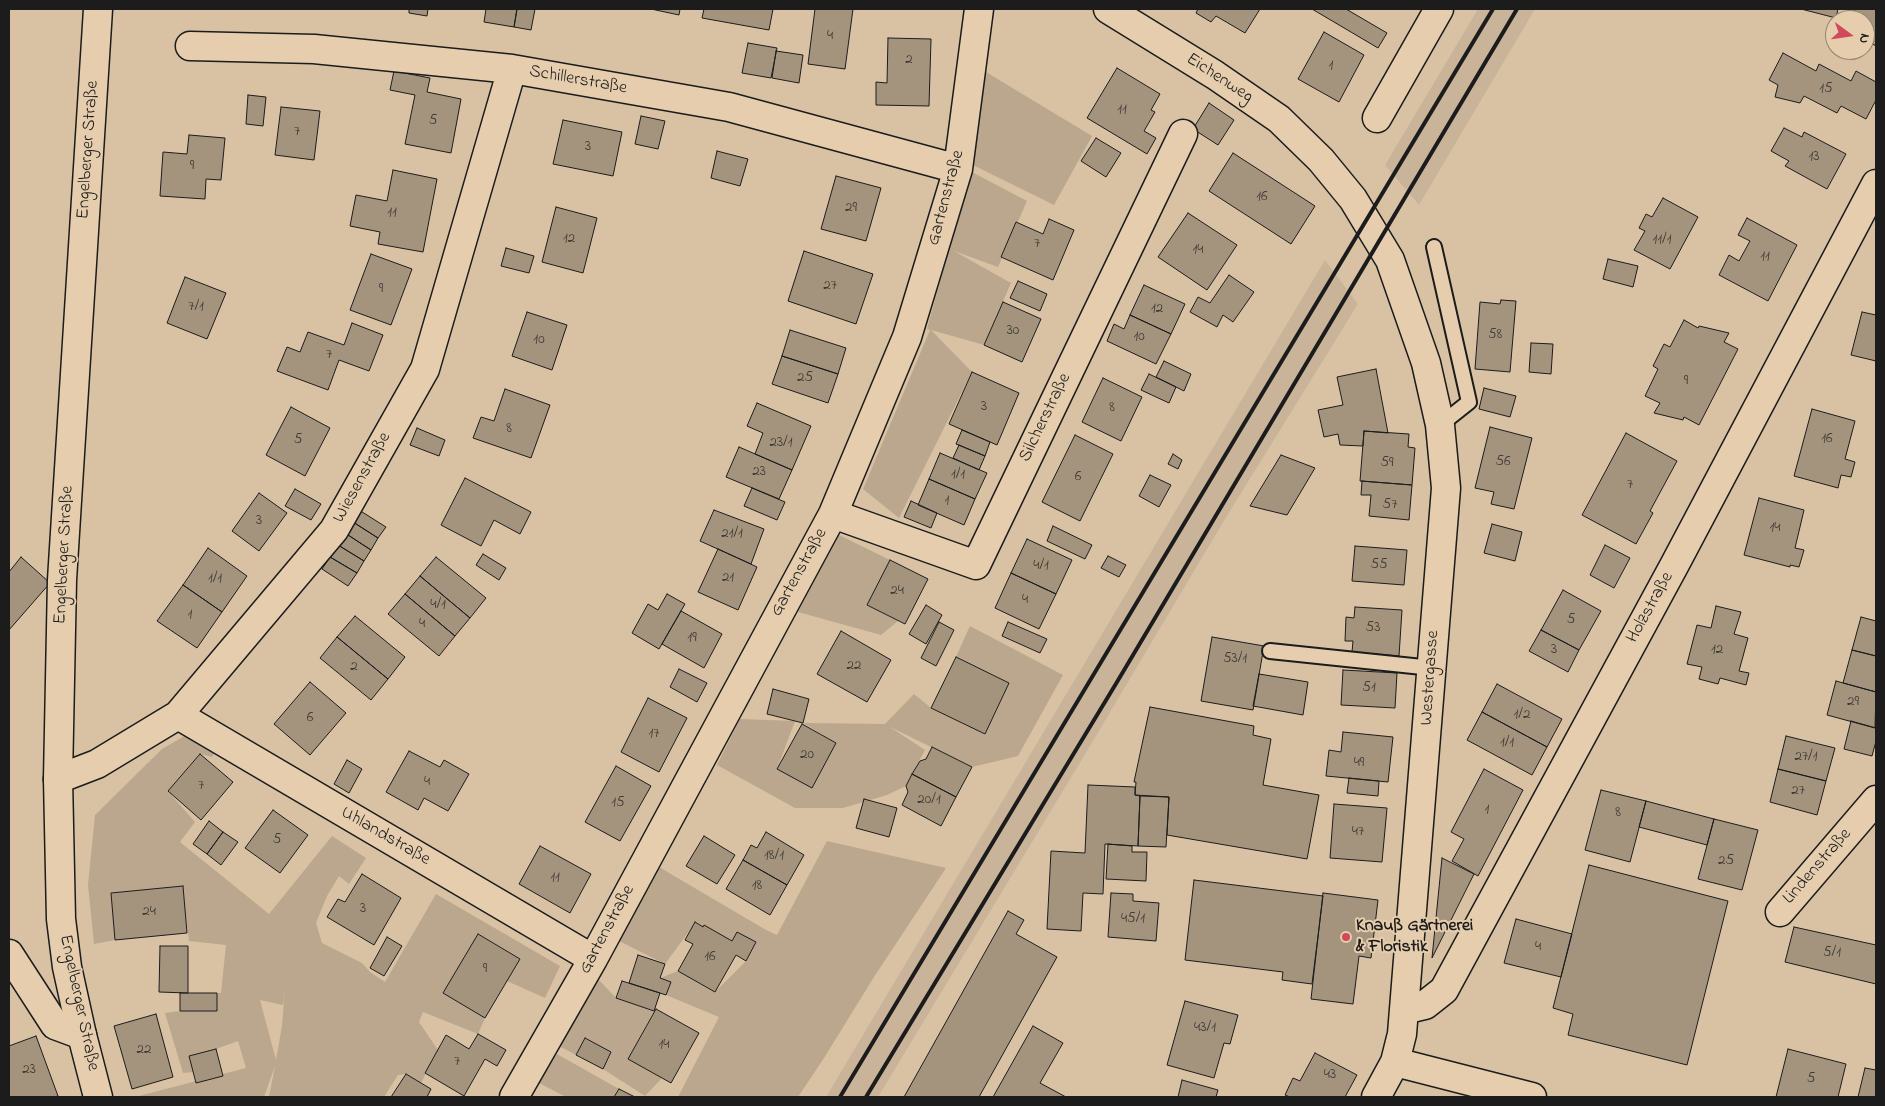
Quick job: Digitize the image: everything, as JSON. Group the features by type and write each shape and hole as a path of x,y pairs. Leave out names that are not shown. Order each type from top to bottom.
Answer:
{"street":[{"name":"Engelberger Straße","path":"98,9 62,580 58,779 61,919 67,968 98,1097"},
{"name":"Gartenstraße","path":"514,1097 593,959 833,514 908,337 958,169 979,9"},
{"name":"Eichenweg","path":"1108,9 1215,75 1279,119 1321,160 1354,199 1390,260"},
{"path":"1376,118 1439,9"},
{"name":"Schillerstraße","path":"190,46 314,49 512,70 729,107 958,169"},
{"name":"Wiesenstraße","path":"58,779 97,764 178,715 334,530 425,369 512,70"},
{"name":"Silcherstraße","path":"833,514 976,565 1183,134"},
{"name":"Holzstraße","path":"1404,1010 1425,1005 1444,990 1675,564 1876,184"},
{"name":"Westergasse","path":"1376,1097 1395,1062 1402,1034 1446,488 1440,425 1426,363 1390,260"},
{"name":"Uhlandstraße","path":"178,715 593,959"},
{"name":"Lindenstraße","path":"1780,912 1876,800"},
{"path":"9,954 55,1025 82,1035"},
{"path":"1395,1062 1532,1097"}],"lane":[{"path":"1434,248 1469,402 1440,425"},
{"path":"1270,651 1432,668"}],"shaded area":[{"path":"1478,9 1535,9 1419,205 1385,165"},
{"path":"981,69 1092,136 1054,205 973,165"},
{"path":"970,171 1027,201 998,267 954,251 1011,283 984,345 931,330 972,372 899,518 863,489 930,330 927,329"},
{"path":"1325,260 1358,304 1225,519 878,1097 826,1097"},
{"path":"839,535 890,560 867,605 898,621 881,635 798,612"},
{"path":"970,626 1063,675 1018,756 972,767 890,727 925,750 906,786 887,795 843,808 795,808 717,765 740,719 795,721 777,769 812,788 836,743 803,723 885,724 914,694 931,708 985,734 1009,683 956,657"},
{"path":"188,734 219,744 212,757 200,754 168,791 195,822 180,842 269,914 332,836 366,858 349,884 339,876 327,896 316,923 322,943 362,963 370,972 385,982 436,894 560,966 545,998 507,981 520,959 478,934 444,993 485,1018 478,1034 423,1012 419,1022 438,1050 421,1083 406,1074 398,1075 384,1097 269,1097 275,1066 264,1097 135,1097 246,1068 238,1041 216,1049 193,1072 183,1073 165,1013 217,1011 217,993 221,993 226,945 189,941 182,886 111,893 115,940 94,944 88,885 95,815 162,749","holes":["285,987 282,1026 276,1060 260,1000 283,1005"]},
{"path":"827,841 946,868 798,1097 678,1097 719,1017 666,995 671,982 660,978 678,971 715,992 746,961 756,942 737,932 732,941 695,923 665,964 615,939 659,867 777,935"},
{"path":"599,980 616,998 654,1011 628,1059 662,1078 645,1096 603,1069 611,1052 585,1038 576,1055 557,1045"},
{"path":"557,1054 619,1089 614,1097 566,1097 537,1082"}],"building":[{"path":"409,9 428,9 427,16 409,13"},
{"path":"486,9 517,9 514,27 484,22"},
{"path":"517,9 535,9 531,30 514,27"},
{"path":"651,9 680,9 679,15"},
{"path":"704,9 773,9 769,30 702,18"},
{"path":"815,9 853,9 845,69 808,64"},
{"path":"1198,9 1260,9 1245,33 1216,16 1211,22 1196,13"},
{"path":"1312,9 1346,9 1387,33 1378,48"},
{"path":"1801,9 1838,9 1825,10 1825,15"},
{"path":"1876,9 1876,46 1875,10 1854,10"},
{"path":"1324,32 1364,55 1339,102 1298,79"},
{"path":"888,38 931,39 929,106 876,105 876,82 887,83"},
{"path":"748,43 777,48 771,78 742,73"},
{"path":"776,51 803,55 799,83 772,78"},
{"path":"1783,53 1816,71 1819,64 1851,81 1856,71 1876,82 1876,100 1866,119 1841,106 1837,113 1804,96 1800,103 1775,97 1778,85 1769,80"},
{"path":"1117,68 1160,94 1151,110 1155,112 1144,131 1156,138 1147,154 1087,118"},
{"path":"394,71 430,78 427,92 461,99 451,153 405,144 415,95 390,90"},
{"path":"248,95 266,97 263,126 246,124"},
{"path":"1209,103 1234,120 1218,145 1193,129"},
{"path":"281,107 320,111 314,160 275,155"},
{"path":"641,116 665,121 658,149 635,144"},
{"path":"563,120 622,132 613,176 553,164"},
{"path":"1784,128 1802,137 1804,132 1846,154 1827,189 1785,166 1789,161 1771,151"},
{"path":"189,135 225,138 221,180 206,179 205,199 160,196 163,152 187,154"},
{"path":"1096,138 1121,153 1106,177 1081,161"},
{"path":"717,151 748,159 740,186 711,178"},
{"path":"1233,153 1315,206 1291,244 1209,191"},
{"path":"393,170 437,179 423,252 378,244 380,232 350,226 356,195 387,201"},
{"path":"836,176 881,188 866,241 821,229"},
{"path":"1663,198 1698,217 1670,269 1634,250 1645,231 1639,228 1646,214 1652,217"},
{"path":"556,207 597,218 583,273 542,262"},
{"path":"1188,213 1237,245 1207,290 1158,257"},
{"path":"1747,218 1797,245 1768,301 1719,275 1729,255 1739,261 1750,241 1738,235"},
{"path":"1049,219 1074,230 1053,280 1001,257 1016,222 1043,234"},
{"path":"506,248 534,256 529,273 501,266"},
{"path":"804,251 873,274 856,324 788,301"},
{"path":"371,254 412,269 391,325 350,310"},
{"path":"1608,259 1638,266 1633,287 1603,279"},
{"path":"1229,275 1254,292 1233,322 1223,315 1217,327 1190,312 1198,297 1210,303"},
{"path":"185,277 226,293 207,339 167,323"},
{"path":"1018,281 1047,294 1040,311 1010,298"},
{"path":"1144,285 1185,304 1171,334 1130,315"},
{"path":"1501,300 1516,301 1510,372 1475,369 1480,302 1500,304"},
{"path":"1003,302 1041,319 1022,362 984,345"},
{"path":"527,312 567,325 552,370 512,356"},
{"path":"1862,312 1876,315 1876,361 1851,355"},
{"path":"1130,315 1171,334 1156,364 1107,341 1114,324 1124,329"},
{"path":"1684,320 1698,328 1699,326 1729,333 1724,342 1738,349 1699,425 1684,417 1683,420 1654,413 1660,403 1645,396 1658,369 1653,366 1664,344 1670,347"},
{"path":"352,323 383,335 369,371 339,360 328,390 277,371 287,347 300,352 308,332 344,345"},
{"path":"790,330 846,348 838,374 782,356"},
{"path":"1531,343 1553,344 1551,374 1529,372"},
{"path":"782,356 838,374 828,403 772,384"},
{"path":"1164,361 1191,374 1184,391 1156,377"},
{"path":"1376,369 1388,433 1364,431 1363,446 1340,445 1338,434 1324,437 1318,410 1343,405 1337,377"},
{"path":"972,372 1019,393 997,445 949,424"},
{"path":"1149,374 1176,387 1169,403 1141,390"},
{"path":"1103,378 1142,397 1121,441 1082,422"},
{"path":"1484,388 1516,396 1510,417 1479,409"},
{"path":"505,389 550,405 531,458 473,438 481,417 494,421"},
{"path":"757,403 811,426 792,470 755,454 763,433 747,426"},
{"path":"291,407 330,428 305,476 266,455"},
{"path":"1812,409 1855,421 1845,459 1855,462 1851,477 1841,475 1838,488 1794,476"},
{"path":"1490,427 1532,438 1514,509 1491,504 1494,492 1475,488"},
{"path":"417,428 445,440 439,456 410,445"},
{"path":"962,430 990,442 985,456 956,444"},
{"path":"1364,431 1409,434 1408,447 1415,448 1412,485 1360,481"},
{"path":"1626,433 1677,461 1650,511 1653,513 1636,544 1582,515"},
{"path":"1075,435 1113,454 1080,521 1042,502"},
{"path":"959,445 985,456 979,470 953,458"},
{"path":"739,447 792,470 779,499 726,477"},
{"path":"940,453 987,473 975,499 929,479"},
{"path":"1173,454 1182,460 1178,469 1168,464"},
{"path":"1281,455 1315,468 1287,515 1250,506"},
{"path":"1150,475 1171,485 1159,507 1139,496"},
{"path":"465,478 531,512 520,534 494,520 481,546 441,525"},
{"path":"929,479 975,499 964,525 918,505"},
{"path":"1362,481 1412,485 1409,520 1369,516 1371,495 1361,495"},
{"path":"752,488 785,502 777,520 744,506"},
{"path":"295,489 321,504 311,520 285,506"},
{"path":"259,493 287,513 259,551 232,531"},
{"path":"1759,498 1804,510 1795,548 1804,550 1799,567 1790,565 1790,567 1744,555"},
{"path":"911,501 937,513 931,528 904,517"},
{"path":"359,510 386,527 378,538 353,522"},
{"path":"714,510 764,529 751,564 700,541"},
{"path":"353,522 378,538 371,550 345,533"},
{"path":"1492,524 1522,532 1515,561 1484,553"},
{"path":"1053,526 1092,545 1085,559 1047,541"},
{"path":"345,533 371,550 364,561 338,545"},
{"path":"1027,539 1072,560 1056,594 1011,573"},
{"path":"338,545 364,561 357,573 330,557"},
{"path":"1605,545 1630,558 1614,588 1590,575"},
{"path":"1355,546 1407,550 1404,585 1352,581"},
{"path":"208,548 247,576 222,612 183,585"},
{"path":"718,549 757,567 738,610 698,592"},
{"path":"483,554 506,568 499,580 476,565"},
{"path":"1108,556 1126,565 1119,577 1101,568"},
{"path":"21,557 50,583 9,630 9,572"},
{"path":"330,557 357,573 348,586 322,569"},
{"path":"436,557 486,598 470,618 420,576"},
{"path":"890,560 928,579 905,624 867,605"},
{"path":"1011,573 1056,594 1039,629 995,608"},
{"path":"420,576 470,618 455,636 405,594"},
{"path":"183,585 222,612 197,648 157,621"},
{"path":"1563,590 1601,611 1579,650 1541,630"},
{"path":"405,594 455,636 439,656 388,614"},
{"path":"667,594 685,604 659,649 632,633 648,604 658,610"},
{"path":"926,605 942,615 926,644 909,634"},
{"path":"1716,606 1741,612 1734,634 1748,638 1739,671 1749,673 1746,685 1720,678 1718,684 1699,679 1702,667 1687,664 1697,625 1711,628"},
{"path":"1355,607 1402,610 1399,656 1352,652 1353,641 1345,641 1346,617 1354,618"},
{"path":"681,611 722,634 704,668 662,644"},
{"path":"355,616 405,657 388,679 337,637"},
{"path":"1861,617 1876,621 1876,656 1852,650"},
{"path":"939,622 954,630 936,666 921,658"},
{"path":"1008,622 1047,639 1040,653 1002,636"},
{"path":"1541,630 1579,650 1568,672 1529,651"},
{"path":"841,631 891,660 867,702 817,674"},
{"path":"337,637 388,679 371,700 320,658"},
{"path":"1212,637 1264,646 1253,710 1201,701"},
{"path":"1852,650 1876,656 1876,692 1843,683"},
{"path":"956,657 1009,683 985,734 931,708"},
{"path":"679,669 707,683 697,702 670,687"},
{"path":"1343,670 1397,673 1395,708 1341,705"},
{"path":"1259,674 1308,682 1303,715 1253,706"},
{"path":"1836,681 1876,692 1875,728 1827,715"},
{"path":"310,682 346,713 310,755 274,724"},
{"path":"1497,684 1562,719 1547,747 1482,712"},
{"path":"773,689 809,699 803,723 767,714"},
{"path":"648,698 687,718 659,772 621,752"},
{"path":"1150,707 1254,726 1253,735 1271,739 1263,785 1319,795 1307,859 1167,835 1169,797 1135,795 1136,782 1134,782"},
{"path":"1482,712 1547,747 1532,775 1467,740"},
{"path":"1851,721 1876,728 1876,741 1872,756 1844,749"},
{"path":"802,724 836,743 812,788 777,769"},
{"path":"1343,732 1393,737 1388,782 1326,776 1329,750 1341,752"},
{"path":"1786,736 1835,748 1826,781 1778,769"},
{"path":"932,747 972,767 956,797 912,774 920,761 926,759"},
{"path":"409,751 440,767 444,760 469,774 448,811 424,798 418,810 386,792"},
{"path":"200,754 233,782 201,820 168,791"},
{"path":"347,760 362,769 349,793 334,784"},
{"path":"616,766 651,786 620,841 585,822"},
{"path":"1484,769 1523,790 1478,876 1452,861 1464,839 1451,832"},
{"path":"1778,769 1826,781 1817,815 1770,802"},
{"path":"912,774 956,797 941,826 902,805 908,792 906,786"},
{"path":"1349,778 1379,781 1378,796 1347,793"},
{"path":"1088,785 1135,787 1135,795 1140,796 1138,846 1105,844 1103,894 1083,893 1081,931 1047,929 1051,851 1085,853"},
{"path":"1601,790 1646,801 1630,862 1585,850"},
{"path":"1140,796 1169,797 1166,847 1138,846"},
{"path":"864,799 897,808 889,837 856,828"},
{"path":"1646,801 1714,819 1707,845 1639,827"},
{"path":"1334,804 1387,808 1382,862 1330,858"},
{"path":"273,810 308,835 280,873 245,848"},
{"path":"1714,819 1758,830 1742,890 1698,879"},
{"path":"209,821 223,832 207,854 193,844"},
{"path":"223,832 238,842 221,865 207,854"},
{"path":"766,832 804,855 787,885 743,860 751,845 757,848"},
{"path":"704,836 735,855 717,884 686,866"},
{"path":"1108,844 1132,846 1132,852 1147,852 1146,881 1106,879"},
{"path":"540,846 591,874 570,913 519,884"},
{"path":"1442,858 1474,874 1432,958"},
{"path":"743,860 787,885 770,915 726,889"},
{"path":"1589,865 1728,901 1687,1065 1568,1035 1573,1014 1553,1008"},
{"path":"362,874 401,898 374,945 327,917 338,899 345,902"},
{"path":"1194,880 1323,896 1312,984 1282,980 1283,972 1185,960"},
{"path":"183,886 187,933 115,940 111,893"},
{"path":"1111,893 1133,894 1133,901 1159,903 1156,941 1108,937"},
{"name":"Knauß Gärtnerei & Floristik","path":"1323,893 1378,900 1371,958 1359,956 1353,1004 1311,999"},
{"path":"1008,911 1024,920 1016,934 1057,957 979,1097 904,1097"},
{"path":"1516,919 1572,934 1561,977 1504,963"},
{"path":"695,922 732,941 737,932 756,942 746,961 736,955 715,992 678,971 693,944 685,940"},
{"path":"1794,927 1876,945 1876,984 1785,962"},
{"path":"478,934 520,959 485,1018 443,993"},
{"path":"387,937 402,946 384,976 370,968"},
{"path":"160,946 188,946 188,993 159,992"},
{"path":"638,955 665,964 660,978 671,982 666,995 629,983"},
{"path":"622,981 660,993 654,1011 616,998"},
{"path":"180,993 217,993 217,1011 180,1011"},
{"path":"1185,1001 1238,1015 1230,1044 1224,1043 1214,1078 1167,1065"},
{"path":"656,1009 699,1033 671,1083 628,1059"},
{"path":"156,1014 173,1077 132,1089 114,1026"},
{"path":"1033,1026 1063,1043 1040,1083 1066,1097 993,1097"},
{"path":"478,1034 506,1050 497,1066 485,1059 464,1096 425,1073 446,1035 469,1049"},
{"path":"36,1036 58,1096 9,1097 9,1046"},
{"path":"585,1038 611,1052 603,1069 576,1055"},
{"path":"216,1049 223,1076 196,1083 189,1056"},
{"path":"1788,1049 1846,1064 1838,1097 1776,1097"},
{"path":"1315,1053 1357,1075 1345,1097 1290,1097 1285,1095 1293,1078 1300,1081"},
{"path":"1865,1068 1876,1070 1876,1097 1858,1097"},
{"path":"406,1074 431,1089 427,1097 391,1097"},
{"path":"1182,1080 1218,1090 1216,1097 1178,1097"},
{"path":"619,1089 635,1097 614,1097"}],"railway":[{"path":"840,1097 1493,9"},
{"path":"866,1097 1117,682 1517,9"}],"place":[{"name":"Knauß Gärtnerei & Floristik","path":"1346,937"}]}
